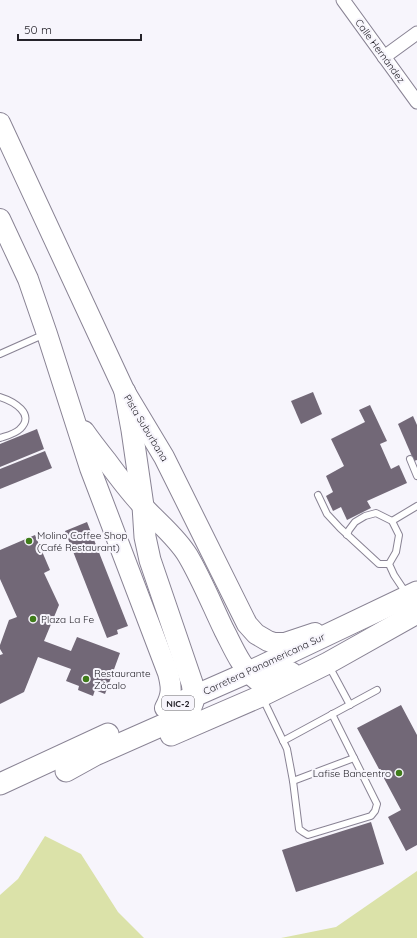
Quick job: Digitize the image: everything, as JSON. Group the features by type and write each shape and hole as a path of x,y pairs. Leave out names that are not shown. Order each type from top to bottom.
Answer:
{"highway":[{"path":"66,771 95,755 181,717 192,708 193,704 194,696 189,673 150,560 145,537 143,506 125,392"},
{"name":"Carretera Panamericana Sur","path":"0,785 164,708 249,672 355,622 413,605"},
{"name":"Carretera Panamericana Sur","path":"0,785 66,771 124,755 261,696 328,663 413,605"}],"main road":[{"name":"Pista Suburbana","path":"0,123 125,392 164,457 247,624 256,634 274,643 285,642 355,622"},
{"path":"0,218 28,279 90,468 168,673 171,690 169,700 164,708"},
{"path":"73,414 90,440 124,485 181,546 187,555 235,651 249,672 260,681 263,682 274,680 346,643 413,605"}],"street":[{"name":"Calle Hernández","path":"343,0 417,102"},
{"path":"384,57 417,33"}],"lane":[{"path":"0,354 47,334"},
{"path":"0,397 16,404 25,416 24,423 20,429 12,434 0,438"},
{"path":"410,459 417,476"},
{"path":"318,495 327,514 347,535 379,564 389,564"},
{"path":"392,521 417,506"},
{"path":"347,535 355,522 364,516 376,513 392,521 400,535 396,552 389,564"},
{"path":"389,564 394,575 413,605"},
{"path":"328,663 350,705"},
{"path":"283,741 377,690"},
{"path":"261,696 287,749 299,829 308,835 371,816 375,811 377,804 332,714"},
{"path":"292,780 354,758"}],"green space":[{"path":"45,836 81,854 118,912 144,938 0,938 0,895 18,879"},
{"path":"417,871 417,938 281,938 336,927"}],"building":[{"path":"313,392 322,414 301,424 291,401"},
{"path":"370,405 387,441 380,444 391,469 399,465 407,483 367,501 371,508 347,520 341,507 333,511 326,496 333,492 326,476 344,466 331,439 365,422 359,410"},
{"path":"413,416 417,425 417,460 414,461 398,424"},
{"path":"37,429 44,449 0,467 0,444"},
{"path":"45,451 52,468 0,489 0,469"},
{"path":"87,522 128,626 117,630 118,634 107,638 65,531"},
{"name":"Plaza La Fe","path":"35,535 50,570 44,573 59,605 44,641 71,651 77,637 120,653 105,694 95,690 93,696 78,690 79,686 66,681 71,669 38,657 24,692 0,704 0,655 3,654 0,649 0,645 9,620 17,617 0,579 0,550"},
{"name":"Lafise Bancentro","path":"401,705 417,735 417,845 406,851 388,817 401,810 357,728"},
{"path":"371,822 384,864 296,892 282,850"}],"place":[{"name":"Molino Coffee Shop (Café Restaurant)","path":"29,541"},
{"name":"Plaza La Fe","path":"33,619"},
{"name":"Restaurante Zócalo","path":"86,679"},
{"name":"Lafise Bancentro","path":"399,773"}]}
